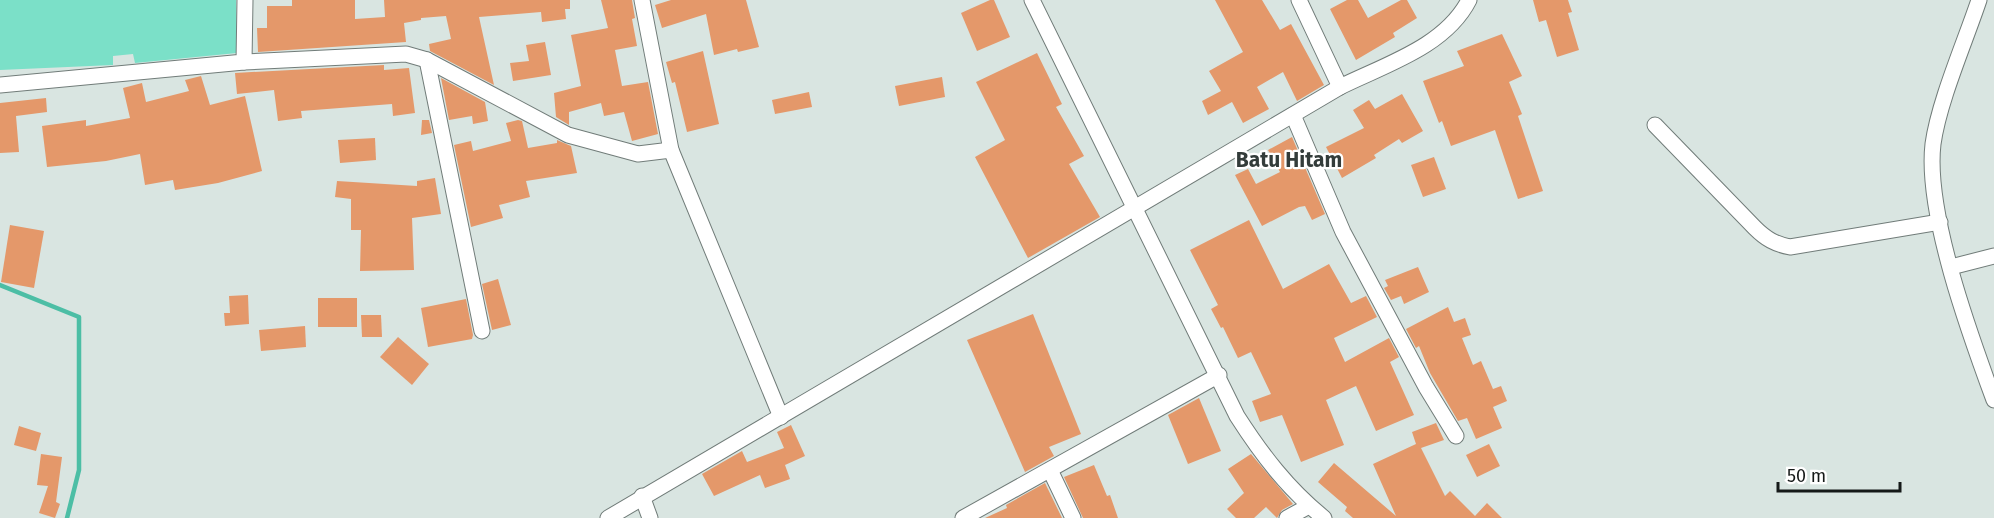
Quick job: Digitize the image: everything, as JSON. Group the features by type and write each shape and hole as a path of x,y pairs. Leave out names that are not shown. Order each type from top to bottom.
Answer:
{"street":[{"path":"244,62 245,0"},
{"path":"642,0 671,150 781,417"},
{"path":"1032,0 1220,375 1237,416 1263,456 1309,506 1324,518"},
{"path":"1299,0 1340,87"},
{"path":"608,518 1340,87 1444,33 1456,22 1469,0"},
{"path":"1979,0 1938,120 1933,144 1933,171 1940,222 1951,267 1989,375 1994,400"},
{"path":"0,85 244,62 406,54 427,60 568,135 638,154 671,150"},
{"path":"427,60 482,331"},
{"path":"1293,115 1343,232 1426,387 1456,436"},
{"path":"1655,125 1766,239 1777,244 1790,247 1940,222"},
{"path":"1951,267 1994,256"},
{"path":"963,518 1220,375"},
{"path":"1050,470 1073,518"},
{"path":"642,496 650,518"},
{"path":"1287,518 1309,506"}],"green space":[{"path":"0,0 236,0 237,53 135,63 133,54 113,56 113,65 0,70"}],"building":[{"path":"292,0 355,0 355,19 385,17 384,0 570,0 570,9 565,9 566,19 542,22 541,12 479,17 494,85 430,51 429,44 451,39 446,16 421,18 421,20 404,23 406,42 258,52 257,28 267,28 267,6 292,6"},
{"path":"601,0 632,0 635,18 632,19 637,46 615,50 622,86 648,82 658,134 632,141 624,112 604,116 601,103 569,112 569,125 556,117 554,93 581,86 571,35 608,28"},
{"path":"671,0 746,0 759,47 738,52 737,49 714,55 706,14 662,28 655,5"},
{"path":"994,0 1010,37 977,51 961,13"},
{"path":"1215,0 1262,0 1280,30 1291,24 1324,85 1297,101 1283,72 1257,87 1269,109 1243,123 1232,102 1208,115 1202,101 1221,91 1209,71 1243,52"},
{"path":"1347,0 1358,0 1368,18 1401,0 1407,0 1417,18 1393,33 1395,37 1356,60 1330,9"},
{"path":"1533,0 1568,0 1572,12 1568,13 1579,50 1557,57 1546,20 1539,22"},
{"path":"1502,34 1522,76 1509,82 1522,114 1518,116 1543,191 1518,199 1495,130 1451,146 1442,121 1439,123 1423,81 1464,66 1457,51"},
{"path":"545,42 551,75 513,81 510,63 529,61 526,45"},
{"path":"703,51 719,124 687,132 675,82 672,83 666,62"},
{"path":"1037,53 1062,104 1056,107 1084,156 1069,164 1100,217 1028,258 975,157 1005,140 976,82"},
{"path":"384,65 384,70 409,68 415,113 393,116 392,104 301,111 302,118 278,121 274,90 237,94 235,73"},
{"path":"201,76 210,105 245,96 262,171 218,183 175,190 173,180 145,185 140,154 106,161 47,167 42,126 86,120 86,126 130,118 123,88 142,83 146,102 189,91 185,80"},
{"path":"942,77 945,97 899,106 895,86"},
{"path":"441,78 485,102 488,121 473,124 472,116 449,120"},
{"path":"809,92 812,107 775,114 772,100"},
{"path":"1402,94 1423,131 1402,143 1399,139 1374,155 1376,158 1342,178 1326,147 1364,128 1353,110 1369,100 1375,109"},
{"path":"46,98 47,112 16,116 19,152 0,153 0,103"},
{"path":"422,120 429,120 432,133 421,135"},
{"path":"522,121 528,148 557,143 557,140 571,146 577,173 526,181 530,197 499,205 503,218 471,227 454,145 471,141 473,151 511,141 506,123"},
{"path":"1292,137 1325,214 1312,220 1305,206 1299,207 1262,226 1235,175 1248,169 1256,184 1280,172 1268,150"},
{"path":"375,138 376,160 340,163 338,140"},
{"path":"1434,157 1446,189 1423,197 1411,165"},
{"path":"435,178 441,214 412,218 414,270 360,271 361,230 351,230 351,199 335,197 337,181 417,186 417,181"},
{"path":"1249,220 1283,289 1329,264 1351,303 1366,296 1377,317 1334,338 1345,362 1389,338 1399,357 1390,362 1414,415 1376,431 1356,386 1326,400 1344,445 1301,462 1282,415 1260,422 1252,401 1271,394 1251,352 1238,358 1223,327 1221,328 1211,309 1218,305 1190,250"},
{"path":"10,225 44,231 34,288 1,282"},
{"path":"1418,267 1429,292 1404,304 1401,296 1391,300 1384,288 1388,286 1385,280"},
{"path":"498,279 511,325 492,330 482,284"},
{"path":"248,295 249,324 225,326 224,313 230,313 229,296"},
{"path":"318,298 357,298 357,327 318,327"},
{"path":"466,299 472,339 428,347 421,308"},
{"path":"1448,307 1454,322 1465,318 1471,335 1462,338 1473,365 1481,361 1493,389 1501,386 1507,401 1493,407 1502,428 1476,439 1467,418 1458,421 1430,373 1419,346 1416,348 1406,329"},
{"path":"1033,314 1081,434 1049,447 1054,456 1025,472 967,340"},
{"path":"361,315 381,315 382,337 362,337"},
{"path":"305,326 306,347 261,351 259,330"},
{"path":"398,337 429,364 412,385 380,357"},
{"path":"1199,398 1221,451 1188,464 1168,415"},
{"path":"1436,423 1444,440 1421,448 1445,496 1450,491 1475,516 1487,503 1502,518 1353,518 1345,511 1347,507 1318,482 1334,463 1396,516 1373,464 1416,444 1412,432"},
{"path":"791,425 805,456 785,465 790,479 765,488 760,475 714,496 702,474 742,451 747,462 784,448 777,432"},
{"path":"19,426 41,433 36,451 14,445"},
{"path":"1489,444 1500,466 1477,477 1466,455"},
{"path":"41,454 62,457 56,502 60,504 55,518 39,513 48,486 37,485"},
{"path":"1251,454 1293,504 1282,510 1277,518 1266,507 1254,518 1236,518 1227,509 1244,493 1228,469"},
{"path":"1094,465 1107,496 1110,495 1118,518 1083,518 1064,477"},
{"path":"1045,483 1062,518 985,518 1007,508 1006,505"}],"waterway":[{"path":"0,285 79,317 79,470 67,518"}],"district":[{"name":"Batu Hitam","path":"1289,160"}]}
